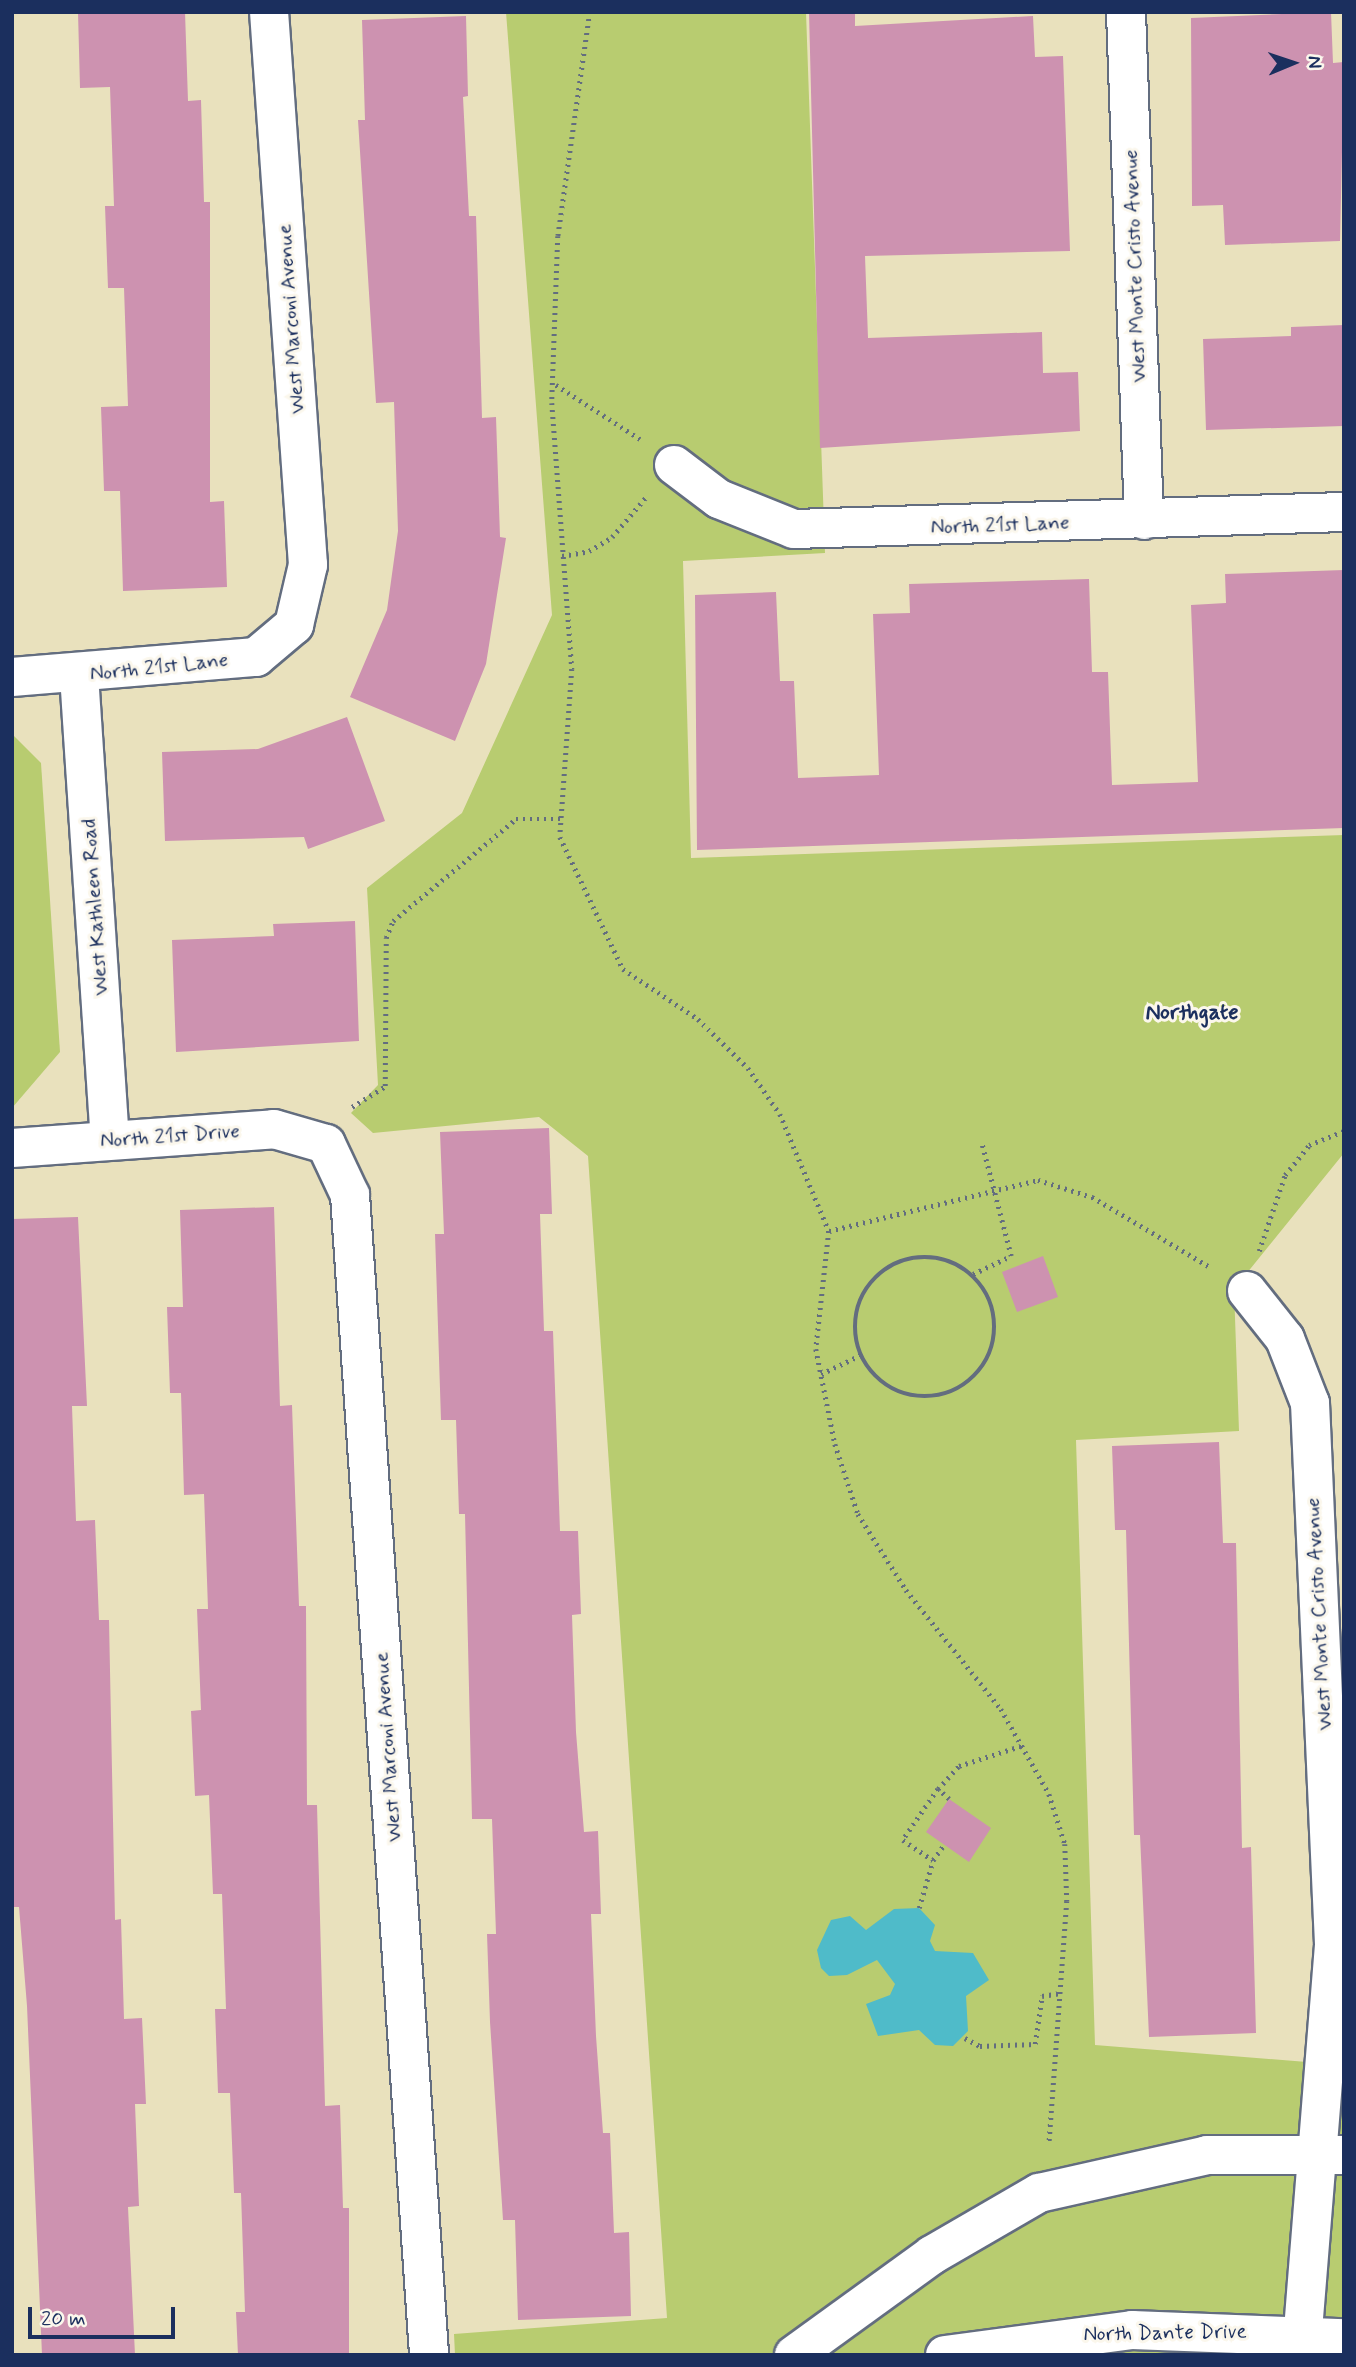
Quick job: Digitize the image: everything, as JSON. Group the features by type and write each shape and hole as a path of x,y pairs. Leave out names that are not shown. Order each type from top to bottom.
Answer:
{"street":[{"name":"West Marconi Avenue","path":"269,12 308,565 294,625"},
{"name":"West Monte Cristo Avenue","path":"1126,12 1144,520"},
{"name":"North 21st Lane","path":"674,465 719,499 794,529 1344,512"},
{"name":"North 21st Lane","path":"12,677 79,675 256,657 294,625"},
{"name":"West Kathleen Road","path":"79,675 110,1140"},
{"name":"North 21st Drive","path":"12,1148 274,1129 326,1144"},
{"name":"West Marconi Avenue","path":"326,1144 350,1195 429,2355"},
{"name":"West Monte Cristo Avenue","path":"1247,1291 1285,1339 1310,1403 1334,1945 1331,2154 1303,2332"},
{"path":"817,2349 932,2255 1039,2193 1207,2155 1331,2154"},
{"name":"North Dante Drive","path":"945,2355 1132,2330 1303,2332 1344,2338"}],"path":[{"path":"590,12 560,193 556,385 562,556 572,669 560,837 612,953 639,984 698,1019 748,1068 780,1114 829,1231 816,1349 858,1514 906,1590 1024,1745 1065,1844 1061,1993 1052,2128 1039,2193"},
{"path":"556,385 674,465 612,537 589,551 562,556"},
{"path":"326,1144 340,1114 385,1086 386,938 393,921 516,819 560,820"},
{"path":"829,1231 919,1214 990,1188 1038,1180 1092,1197 1247,1291 1286,1175 1309,1145 1344,1131"},
{"path":"973,1275 1011,1256 990,1188 982,1145"},
{"path":"909,1258 943,1258 973,1275 993,1304 995,1334 986,1364 962,1387 911,1396 872,1373 861,1355 858,1309 868,1286 888,1266 909,1258"},
{"path":"821,1374 861,1355"},
{"path":"933,1860 903,1840 938,1789 959,1766 1024,1745"},
{"path":"938,1789 949,1798"},
{"path":"919,1908 933,1860 944,1845"},
{"path":"965,2038 979,2046 1035,2044 1042,1996 1061,1993"}],"green space":[{"path":"506,12 806,12 825,553 683,561 691,858 1344,835 1344,1153 1234,1289 1239,1431 1076,1440 1095,2045 1344,2065 1344,2355 455,2355 454,2334 667,2318 588,1156 539,1117 373,1133 351,1113 378,1085 367,888 462,813 552,615"},
{"path":"12,734 41,763 60,1052 12,1108"}],"water":[{"path":"919,1908 935,1925 930,1941 935,1951 973,1953 989,1980 966,1996 968,2031 953,2046 935,2045 919,2030 878,2036 866,2004 890,1995 895,1984 877,1960 847,1975 829,1976 821,1968 817,1950 831,1920 850,1916 866,1930 894,1909"}],"building":[{"path":"78,12 185,12 188,101 201,100 204,202 210,202 210,502 224,501 227,587 123,591 120,491 104,491 101,407 128,406 124,288 108,288 105,206 114,206 110,87 80,88"},
{"path":"809,12 855,12 855,26 1033,16 1035,57 1063,56 1070,251 865,256 868,338 1042,332 1043,373 1078,372 1080,431 820,448"},
{"path":"1331,12 1333,63 1344,62 1340,241 1225,245 1223,205 1192,206 1191,18"},
{"path":"466,16 468,96 463,97 469,216 476,216 482,418 496,417 500,537 506,538 486,664 455,741 350,697 387,610 398,531 394,402 376,403 358,120 365,120 362,20"},
{"path":"1344,325 1344,426 1206,430 1203,339 1291,336 1291,327"},
{"path":"1344,570 1344,828 697,850 695,595 776,592 780,681 794,681 798,778 879,775 873,614 910,613 909,584 1089,579 1092,672 1108,672 1112,785 1198,782 1191,605 1226,603 1225,574"},
{"path":"347,717 385,821 308,849 304,837 165,841 162,752 258,749"},
{"path":"355,921 359,1041 176,1052 172,940 274,936 273,924"},
{"path":"549,1128 552,1214 540,1214 544,1331 553,1331 560,1531 578,1531 581,1614 572,1615 576,1732 584,1832 598,1831 601,1914 591,1914 596,2036 603,2133 610,2133 614,2233 629,2232 631,2316 518,2320 515,2220 503,2220 490,2022 487,1934 496,1934 492,1819 472,1819 465,1514 459,1514 456,1420 441,1420 435,1234 444,1234 440,1132"},
{"path":"274,1207 280,1406 292,1405 299,1606 306,1606 307,1805 317,1805 325,2106 340,2105 343,2208 349,2208 349,2355 238,2355 236,2312 245,2312 241,2193 234,2193 230,2093 218,2093 215,2009 226,2009 222,1894 213,1894 209,1795 195,1796 191,1711 201,1710 197,1609 208,1609 204,1494 184,1495 181,1393 170,1393 167,1307 183,1307 180,1210"},
{"path":"78,1217 87,1406 72,1406 76,1521 95,1520 99,1620 109,1620 115,1920 121,1919 124,2019 142,2018 146,2104 135,2104 139,2206 128,2207 135,2355 42,2355 27,2006 19,1907 12,1907 12,1219"},
{"path":"1043,1256 1058,1297 1017,1312 1002,1272"},
{"path":"1219,1442 1223,1543 1236,1543 1242,1848 1251,1847 1256,2033 1149,2037 1140,1835 1134,1835 1126,1530 1115,1530 1112,1446"},
{"path":"949,1799 991,1828 969,1862 926,1832"}],"district":[{"name":"Northgate","path":"1192,1013"}]}
